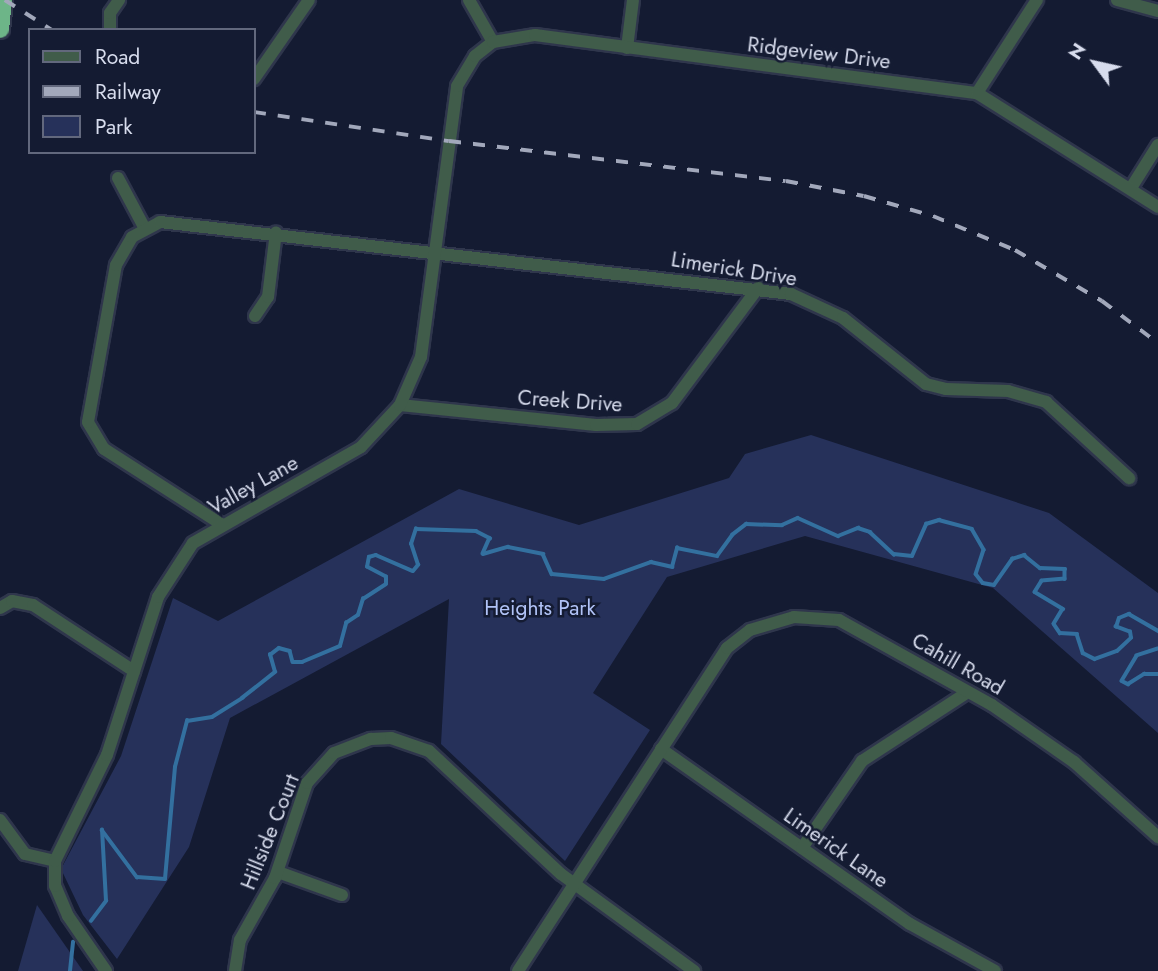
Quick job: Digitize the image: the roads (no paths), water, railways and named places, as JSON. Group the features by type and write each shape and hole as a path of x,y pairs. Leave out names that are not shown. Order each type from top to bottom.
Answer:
{"highway":[{"path":"0,29 3,0"}],"street":[{"path":"110,28 110,13 119,0"},
{"path":"256,76 309,0"},
{"path":"469,0 493,42"},
{"path":"627,48 633,0"},
{"path":"977,93 1037,0"},
{"path":"1117,0 1158,10"},
{"name":"Ridgeview Drive","path":"493,42 520,34 977,93 1158,207"},
{"name":"Valley Lane","path":"55,861 107,755 167,577 193,543 222,524 361,447 400,405 421,357 457,86 475,56 493,42"},
{"path":"1131,188 1158,145"},
{"path":"118,178 145,227 122,250 116,265 88,422 104,449 222,524"},
{"name":"Limerick Drive","path":"145,227 176,222 276,232 792,294 836,314 926,384 947,389 1008,391 1046,402 1129,478"},
{"path":"255,316 268,297 276,232"},
{"name":"Creek Drive","path":"400,405 606,426 637,424 672,403 758,288"},
{"path":"0,608 12,601 33,605 134,671"},
{"name":"Cahill Road","path":"518,971 718,660 750,629 794,617 824,616 853,626 968,692 1048,741 1158,837"},
{"path":"802,848 862,761 968,692"},
{"name":"Hillside Court","path":"235,971 240,940 278,872 300,801 319,767 352,745 391,738 429,751 575,883 694,971"},
{"name":"Limerick Lane","path":"661,749 910,924 995,971"},
{"path":"0,820 25,854 55,861 55,886 68,916 106,971"},
{"path":"278,872 342,895"}],"waterway":[{"path":"91,921 106,901 102,830 137,877 165,879 175,767 187,721 212,717 275,672 270,655 279,648 290,651 293,662 302,662 340,646 346,623 358,615 363,599 386,584 386,577 367,567 369,557 376,555 413,571 418,565 411,544 416,529 476,531 490,538 483,554 508,547 543,554 552,574 604,579 651,562 672,567 677,548 717,556 732,535 746,524 782,525 798,518 838,536 858,528 870,532 894,554 912,556 926,524 939,520 972,529 984,550 976,574 983,583 994,585 1012,559 1024,555 1040,568 1065,569 1065,579 1042,581 1035,592 1063,609 1054,624 1060,633 1077,634 1083,653 1095,659 1117,651 1131,638 1130,632 1116,627 1119,618 1129,614 1158,631"},
{"path":"1158,649 1137,656 1122,681 1128,684 1144,674 1158,674"},
{"path":"70,971 73,942"}],"railway":[{"path":"5,0 49,28"},
{"path":"256,112 449,141 786,181 864,196 933,216 1015,250 1102,301 1158,343"}],"park label":[{"name":"Heights Park","path":"540,608"}]}
